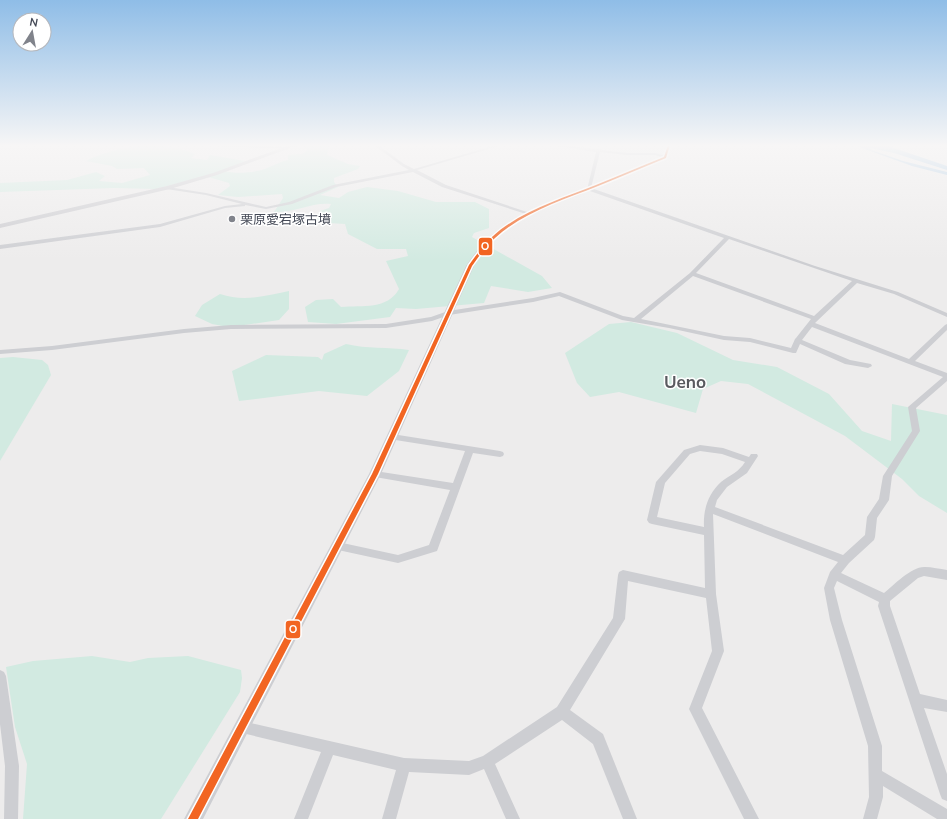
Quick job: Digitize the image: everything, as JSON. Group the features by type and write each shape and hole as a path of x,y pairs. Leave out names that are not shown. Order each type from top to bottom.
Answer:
{"main road":[{"path":"0,226 184,183"}],"street":[{"path":"168,188 206,194 266,208 290,203 335,186 349,183"},
{"path":"438,183 528,213"},
{"path":"589,189 590,183"},
{"path":"193,819 375,474 473,259 483,245 510,223 528,213 603,183"},
{"path":"589,189 896,293 947,315"},
{"path":"0,246 160,225 225,207 245,204"},
{"path":"636,320 692,274 728,237"},
{"path":"692,274 814,321 910,362 947,376 912,407 916,431 888,476 884,500 872,517 870,537 845,560 834,575 829,588 836,620 875,746 876,797 870,819"},
{"path":"0,352 52,348 231,326 386,326 432,319 448,313 533,300 560,294 609,314 724,338 750,340 793,351 798,340 814,321 855,280"},
{"path":"910,362 947,326"},
{"path":"798,340 848,362 868,366"},
{"path":"392,437 500,454"},
{"path":"708,532 652,520 661,482 687,452 700,448 723,451 752,458 744,470 724,485 713,499 708,515 711,594 718,651 695,710 752,819"},
{"path":"338,546 398,559 433,548 470,449"},
{"path":"375,474 456,488"},
{"path":"710,509 845,560"},
{"path":"947,575 924,571 914,575 885,599 884,606 947,794"},
{"path":"242,727 404,764 470,768 487,761 562,712 620,619 622,575 711,594"},
{"path":"834,575 885,599"},
{"path":"0,676 12,766 11,819"},
{"path":"916,700 947,706"},
{"path":"562,712 598,739 630,819"},
{"path":"301,819 329,748"},
{"path":"487,761 512,819"},
{"path":"389,819 404,764"},
{"path":"875,774 947,817"}],"green space":[{"path":"0,183 178,183 156,189 114,188 0,192"},
{"path":"229,183 335,183 338,187 320,195 339,198 348,192 367,187 398,191 436,202 475,202 489,209 489,228 474,233 472,237 542,276 552,288 528,292 491,286 484,303 416,309 396,308 390,317 336,324 308,322 305,307 316,300 333,299 341,307 366,306 381,303 394,296 399,289 386,261 408,256 406,249 377,249 348,234 345,224 328,223 315,219 320,211 329,208 331,204 274,212 283,198 282,194 238,197 218,195 230,186"},
{"path":"289,291 289,309 279,320 233,328 212,324 195,316 202,305 220,294 237,298 246,298"},
{"path":"631,322 677,333 733,360 777,367 829,394 862,431 891,441 892,404 947,415 947,513 919,496 902,479 845,436 748,384 721,381 703,389 696,413 619,392 590,397 577,383 565,353 609,324"},
{"path":"346,344 362,347 409,350 399,371 367,396 319,391 239,401 232,371 266,355 318,357 322,360 324,354"},
{"path":"13,357 42,360 48,365 51,375 0,461 0,358"},
{"path":"92,656 130,662 148,658 188,656 241,670 242,678 240,692 161,819 23,819 27,764 15,727 6,667 33,661"}],"transit line":[{"name":"O","path":"193,819 375,474 470,266 494,237 522,217 602,183"}],"place":[{"name":"栗原愛宕塚古墳","path":"232,219"}],"district":[{"name":"Ueno","path":"685,382"}]}
